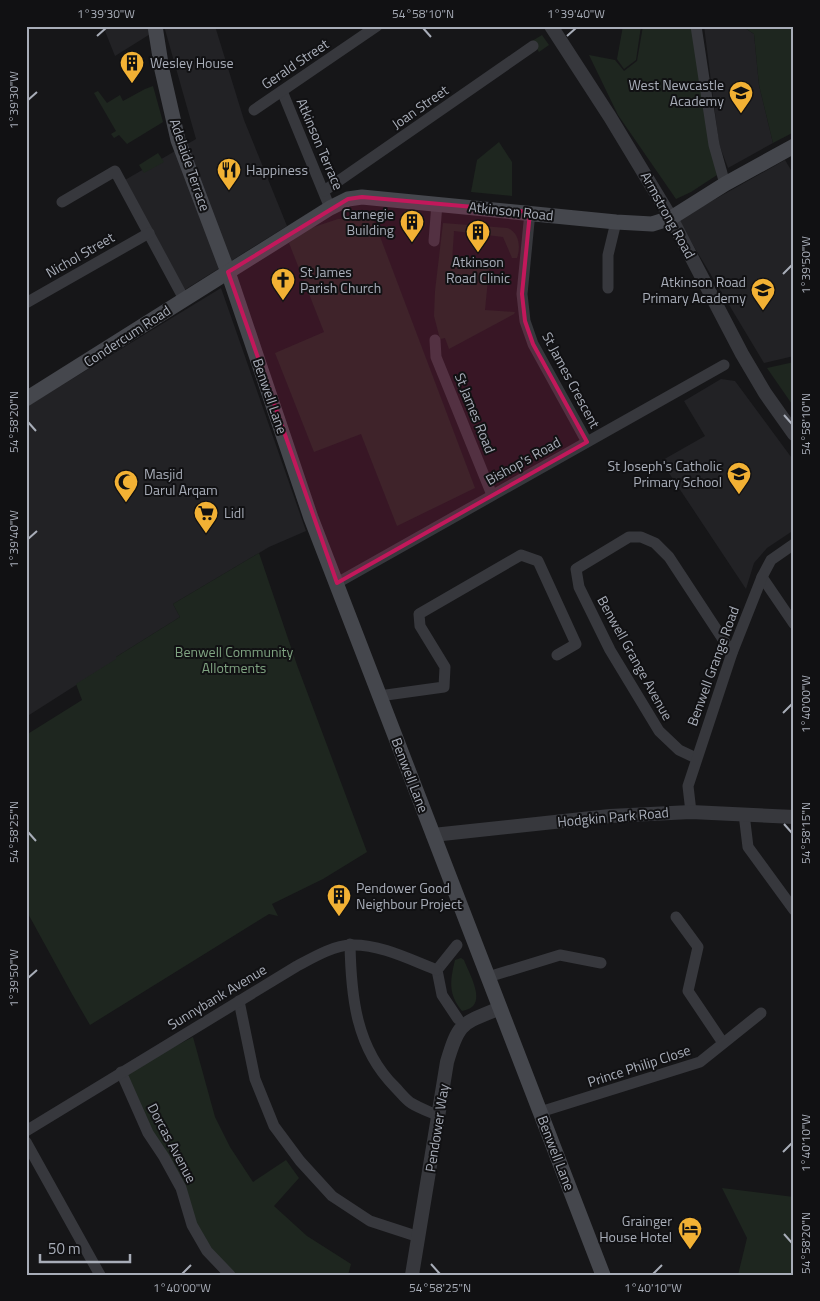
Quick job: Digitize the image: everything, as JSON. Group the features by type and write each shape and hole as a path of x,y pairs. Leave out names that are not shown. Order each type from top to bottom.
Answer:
{"main road":[{"name":"Adelaide Terrace","path":"155,26 162,70 178,140 228,272"},
{"name":"Atkinson Road","path":"228,272 330,208 348,199 362,197 652,224 671,218 726,184 792,149"},
{"name":"Condercum Road","path":"26,399 228,272"},
{"name":"Benwell Lane","path":"228,272 311,518 603,1275"}],"street":[{"name":"Gerald Street","path":"254,110 377,26"},
{"path":"696,26 714,145 726,184"},
{"name":"Armstrong Road","path":"556,28 671,218 742,354 765,393 794,434"},
{"name":"Joan Street","path":"324,192 533,46"},
{"name":"Atkinson Terrace","path":"282,91 330,208"},
{"path":"62,202 115,171 184,299"},
{"path":"434,241 437,204"},
{"name":"St James Crescent","path":"530,212 522,294 525,322 533,344 587,442"},
{"path":"608,288 608,255 616,222"},
{"name":"Nichol Street","path":"26,303 149,233"},
{"name":"St James Road","path":"435,340 436,357 492,495"},
{"name":"Bishop's Road","path":"337,583 724,365"},
{"name":"Benwell Grange Avenue","path":"696,758 679,750 659,731 610,650 579,587 576,569 629,537 641,537 654,543 669,557 732,653"},
{"name":"Benwell Grange Road","path":"691,812 688,786 732,653 762,577 771,560 794,544"},
{"path":"380,696 444,687 445,667 420,626 419,614 521,555 538,561 576,644 557,655"},
{"path":"762,577 794,624"},
{"name":"Hodgkin Park Road","path":"433,835 610,816 691,812 794,817"},
{"path":"744,814 748,847 794,910"},
{"path":"676,917 698,947 688,991 723,1043"},
{"path":"350,944 354,1004 362,1037 382,1074 410,1102 439,1116"},
{"name":"Sunnybank Avenue","path":"26,1131 297,966 324,952 350,944 388,950 437,970"},
{"path":"457,945 437,970 442,995 458,1019"},
{"path":"488,977 560,955 601,963"},
{"path":"239,1001 256,1080 274,1126 300,1161 332,1196 370,1221 419,1237"},
{"name":"Pendower Way","path":"412,1275 447,1062 454,1036 464,1023 500,1008"},
{"name":"Prince Philip Close","path":"540,1112 700,1062 761,1013"},
{"name":"Dorcas Avenue","path":"122,1072 148,1133 181,1188 192,1225 207,1251 230,1275"},
{"path":"26,1142 100,1275"}],"highlighted area":[{"path":"362,197 530,212 522,294 525,321 533,344 587,442 337,583 228,272 348,199"}],"shaded area":[{"path":"103,26 163,26 115,56"},
{"path":"164,26 215,26 244,120 287,226 178,294 118,184 196,139"},
{"name":"West Newcastle Academy","path":"704,26 742,26 754,34 759,85 773,143 728,168 719,144"},
{"name":"Atkinson Road Primary Academy","path":"785,160 794,175 794,356 764,363 678,220"},
{"path":"221,288 306,531 269,547 173,604 180,617 26,717 26,407"},
{"name":"St Joseph's Catholic Primary School","path":"721,379 735,381 794,461 794,530 767,548 754,563 746,589 661,461 705,436 684,401"}],"green space":[{"path":"623,26 641,26 636,60 624,69 617,59"},
{"path":"643,26 693,26 717,175 691,192 676,199 618,115 589,55 615,60 624,71 637,61"},
{"path":"742,26 794,26 794,132 773,143 759,85 754,34"},
{"path":"542,35 549,45 539,52 532,41"},
{"path":"153,86 163,122 127,144 119,135 114,138 111,134 116,131 94,93 98,91 107,103 120,95 123,101"},
{"path":"499,142 512,162 512,196 471,192 477,160"},
{"path":"158,153 164,162 144,173 139,165"},
{"path":"373,218 475,488 397,526 361,434 314,452 275,353 324,332 289,243 308,229 338,219"},
{"path":"443,223 507,228 514,233 519,245 517,258 512,258 503,237 454,231 452,262 492,265 492,269 489,269 485,310 515,312 449,349 445,338 440,339 434,316"},
{"path":"794,362 794,407 767,368"},
{"name":"Benwell Community Allotments","path":"259,553 297,665 367,852 323,879 272,904 278,916 269,914 90,1025 26,910 26,735 82,700 76,684 180,617 173,604"},
{"path":"461,958 464,960 476,990 476,1002 469,1009 462,1011 454,999 451,987 455,960"},
{"path":"193,1037 215,1117 230,1147 253,1182 286,1160 299,1178 274,1206 307,1236 351,1264 348,1275 220,1275 227,1268 209,1251 124,1072"},
{"path":"722,1188 794,1197 794,1275 738,1275 747,1238"}],"place":[{"name":"Wesley House","path":"132,84"},
{"name":"West Newcastle Academy","path":"741,114"},
{"name":"Happiness","path":"229,191"},
{"name":"Carnegie Building","path":"412,243"},
{"name":"Atkinson Road Clinic","path":"478,253"},
{"name":"St James Parish Church","path":"283,301"},
{"name":"Atkinson Road Primary Academy","path":"763,311"},
{"name":"St Joseph's Catholic Primary School","path":"739,495"},
{"name":"Masjid Darul Arqam","path":"126,503"},
{"name":"Lidl","path":"206,534"},
{"name":"Pendower Good Neighbour Project","path":"339,917"},
{"name":"Grainger House Hotel","path":"690,1250"}]}
